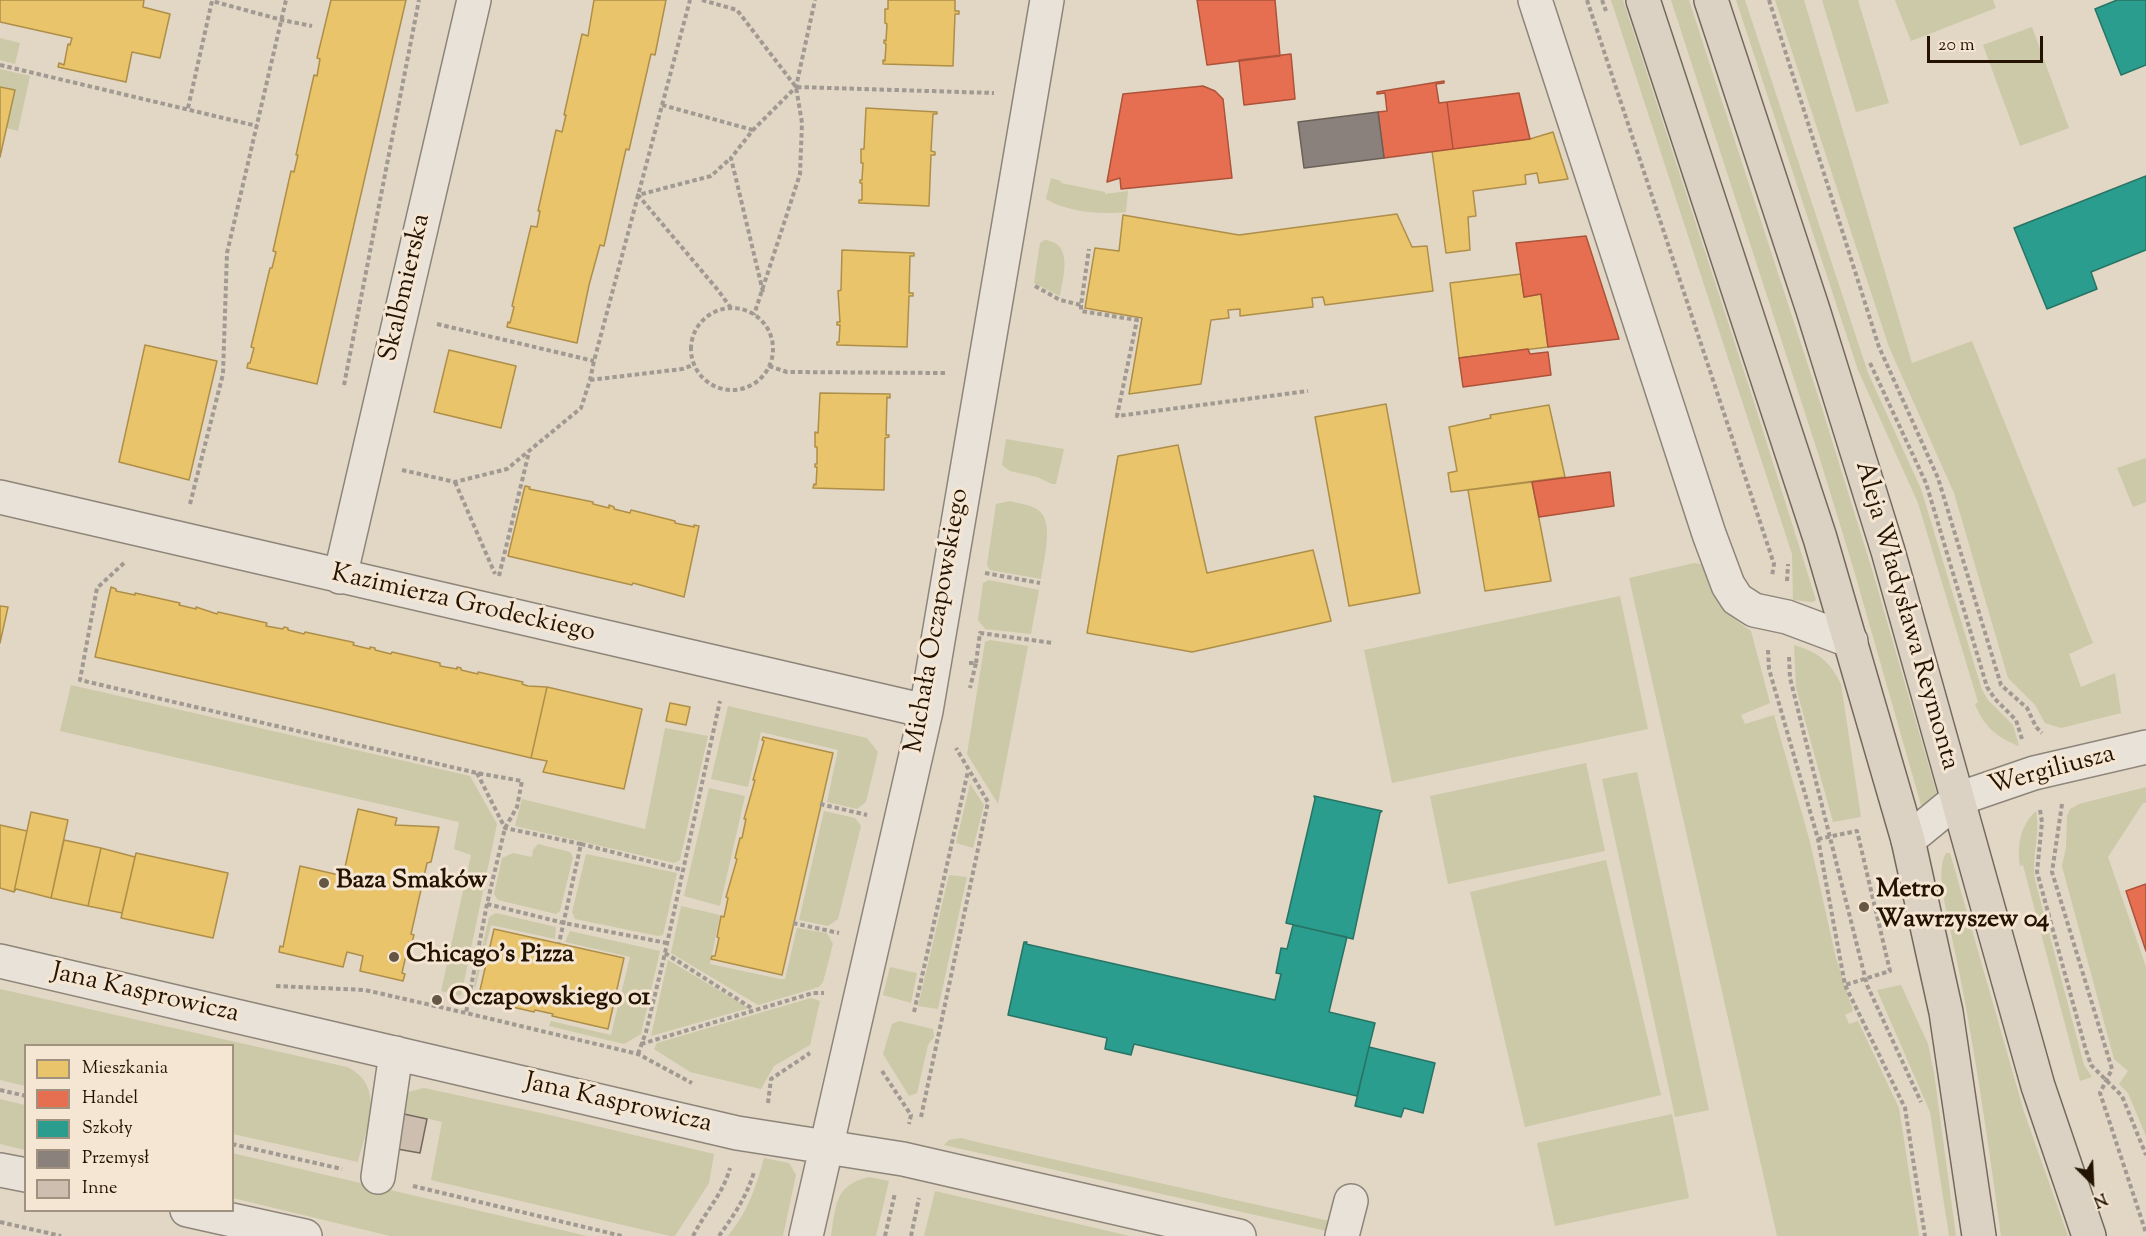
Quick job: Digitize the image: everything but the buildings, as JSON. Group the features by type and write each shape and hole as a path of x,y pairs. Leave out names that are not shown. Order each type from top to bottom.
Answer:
{"main road":[{"path":"1643,0 1820,538 1908,840 1946,1012 1979,1236"},
{"name":"Aleja Władysława Reymonta","path":"1711,0 1813,310 1864,474 1958,798 2038,1086 2089,1236"}],"street":[{"name":"Skalbmierska","path":"340,577 474,0"},
{"name":"Michała Oczapowskiego","path":"806,1236 926,711 1047,0"},
{"path":"1535,0 1709,534 1728,585 1737,599 1754,610 1786,618 1851,641"},
{"name":"Kazimierza Grodeckiego","path":"0,497 926,711"},
{"name":"Wergiliusza","path":"1958,798 2043,772 2146,747"},
{"path":"1908,840 1958,798"},
{"name":"Jana Kasprowicza","path":"0,961 737,1133 903,1159 1239,1236"},
{"path":"378,1177 396,1053"},
{"path":"0,1170 24,1175"},
{"path":"1342,1236 1351,1201"},
{"path":"196,1212 305,1236"}],"path":[{"path":"188,108 212,0 312,26"},
{"path":"190,505 223,374 227,253 286,0"},
{"path":"343,388 419,0"},
{"path":"399,480 401,469 455,482 507,469 580,408 590,380 690,0"},
{"path":"702,0 737,10 796,87"},
{"path":"754,315 800,174 802,123 796,87 815,0"},
{"path":"1769,0 1879,347 1938,478 2001,685 2027,708 2036,728 2045,736 2042,822 2037,872 2091,1065 2121,1096 2146,1155"},
{"path":"0,65 257,126"},
{"path":"638,195 711,176 731,158 753,130 796,87 994,93"},
{"path":"662,105 753,130"},
{"path":"731,158 763,292"},
{"path":"638,195 731,309"},
{"path":"1089,249 1081,311 1137,320 1117,416 1308,391"},
{"path":"1029,283 1060,300 1081,305"},
{"path":"731,309 742,310 754,315 764,323 773,347 769,366 758,381 747,388 722,390 710,385 701,377 693,365 690,352 697,328 705,318 731,309"},
{"path":"434,324 594,361"},
{"path":"1869,360 1926,483 1987,687 1995,699 2016,720 2061,803 2052,872 2112,1069 2100,1094 2146,1233"},
{"path":"590,380 682,369 693,365"},
{"path":"769,366 787,372 945,373"},
{"path":"455,482 498,581 529,451"},
{"path":"131,557 97,588 80,680 477,773 522,780 517,807 505,828 487,904 466,1013"},
{"path":"978,572 1040,584"},
{"path":"976,663 980,633 1053,643"},
{"path":"638,1054 665,953 721,698"},
{"path":"914,1012 968,771 988,802 921,1117"},
{"path":"477,773 505,828"},
{"path":"820,804 873,817"},
{"path":"505,828 581,844 683,870"},
{"path":"1818,839 1857,831 1890,971 1845,985"},
{"path":"559,943 581,844"},
{"path":"487,904 564,923 667,943"},
{"path":"792,923 845,934"},
{"path":"665,953 753,1009"},
{"path":"270,985 365,990 466,1013 638,1054 699,1086"},
{"path":"641,1044 813,993 831,994"},
{"path":"719,1236 740,1207 750,1186 771,1080 818,1048 856,1016"},
{"path":"0,1090 24,1096"},
{"path":"234,1144 622,1236"},
{"path":"693,1236 726,1183 733,1158"},
{"path":"0,1222 61,1236"}],"shaded area":[{"path":"1611,0 1623,0 1752,396 1816,600 1813,602 1793,600 1792,554"},
{"path":"1671,0 1689,0 1821,405 1873,573 1937,795 1926,809 1921,805 1819,456"},
{"path":"1736,0 1745,0 1868,373 1921,489 1982,690 1988,700 2013,725 2019,746 1992,730 1978,712 1975,704 1978,702 1918,503 1858,370"},
{"path":"1775,0 1804,0 1912,363 1972,341 2093,643 2069,654 2081,687 2115,673 2121,713 2061,728 2045,723 2035,705 2008,678 1954,493 1889,347"},
{"path":"1822,0 1858,0 1889,103 1856,112"},
{"path":"1895,0 1993,0 1996,8 1911,41"},
{"path":"2032,27 2069,128 2020,146 1983,45"},
{"path":"0,38 20,43 15,64 0,60"},
{"path":"0,69 30,76 18,131 6,128 15,90 0,87"},
{"path":"1051,178 1061,183 1105,192 1105,194 1128,191 1126,212 1085,212 1054,203 1046,199"},
{"path":"1045,240 1060,247 1063,254 1064,271 1060,296 1034,283 1040,243"},
{"path":"1006,439 1064,449 1056,484 1010,471 1002,465"},
{"path":"2146,458 2146,502 2133,507 2117,468"},
{"path":"1010,501 1032,506 1043,515 1047,542 1041,579 990,570 987,565 996,504"},
{"path":"1694,563 1706,565 1721,603 1733,617 1751,631 1770,703 1741,715 1745,724 1774,715 1810,842 1836,958 1853,1011 1845,1015 1849,1024 1858,1021 1899,1108 1919,1236 1777,1236 1629,578"},
{"path":"989,580 1039,590 1031,634 985,629 978,620 983,583"},
{"path":"1620,596 1648,729 1392,783 1364,650"},
{"path":"990,640 1028,646 998,804 967,754 985,642"},
{"path":"1794,645 1811,651 1823,659 1841,684 1861,817 1833,822 1796,688"},
{"path":"71,685 470,776 497,824 461,996 441,991 471,855 454,849 459,822 60,731"},
{"path":"728,706 867,738 878,752 866,802 857,809 827,802 838,750 761,732 748,787 711,779"},
{"path":"665,728 708,736 680,860 674,863 515,826 522,799 645,829"},
{"path":"1586,763 1605,851 1448,884 1430,796"},
{"path":"1637,772 1709,1110 1675,1117 1602,779"},
{"path":"970,784 984,805 973,848 956,843"},
{"path":"2146,787 2146,803 2143,803 2108,857 2146,967 2146,1136 2128,1093 2119,1084 2128,1071 2114,1059 2062,866 2066,848 2067,816 2070,809 2079,804"},
{"path":"709,788 745,796 720,906 684,896"},
{"path":"824,811 855,818 861,826 838,919 828,926 799,920"},
{"path":"2036,811 2035,880 2084,1065 2092,1077 2080,1081 2023,865 2020,866 2019,851 2023,829"},
{"path":"538,844 570,852 573,857 560,911 556,914 498,900 494,894 502,858 513,853 532,857 533,850"},
{"path":"1946,853 1950,853 2024,1112 2068,1236 2001,1236 1973,1046 1943,892 1942,870"},
{"path":"586,854 677,873 663,935 658,936 575,919 572,912"},
{"path":"1606,860 1661,1095 1525,1127 1470,892"},
{"path":"949,875 967,877 938,1009 918,1006"},
{"path":"681,906 720,915 710,964 780,979 785,979 797,928 827,933 833,944 823,982 819,987 758,1005 671,953"},
{"path":"496,913 556,927 555,939 491,925 475,989 489,917"},
{"path":"570,931 660,951 641,1034 624,1044 549,1026 551,1021 611,1035 630,957 565,942"},
{"path":"668,960 749,1008 651,1036"},
{"path":"890,967 917,973 911,1003 883,995"},
{"path":"1901,985 1928,1044 1956,1236 1949,1236 1930,1112 1877,990"},
{"path":"0,989 347,1067 359,1075 367,1085 371,1110 358,1162 234,1134 234,1044 24,1044 24,1086 0,1080"},
{"path":"811,998 820,1001 810,1045 774,1066 761,1089 690,1072 654,1049 657,1043"},
{"path":"899,1021 933,1029 934,1037 928,1045 917,1093 909,1096 883,1054 892,1024"},
{"path":"424,1088 714,1154 709,1183 675,1236 670,1236 431,1180 442,1122 404,1113 400,1094"},
{"path":"0,1099 24,1105 24,1150 0,1144"},
{"path":"1672,1114 1689,1198 1555,1226 1537,1143"},
{"path":"961,1138 1334,1222 1331,1232 944,1145 949,1140"},
{"path":"234,1153 587,1236 390,1236 234,1198"},
{"path":"764,1158 789,1163 796,1175 783,1236 728,1236 750,1199"},
{"path":"869,1177 889,1181 876,1236 831,1236 836,1206 843,1191 849,1185"},
{"path":"935,1191 1130,1236 924,1236"}],"place":[{"name":"Baza Smaków","path":"324,883"},
{"name":"Metro Wawrzyszew 04","path":"1864,907"},
{"name":"Chicago's Pizza","path":"394,957"},
{"name":"Oczapowskiego 01","path":"437,1000"}]}
